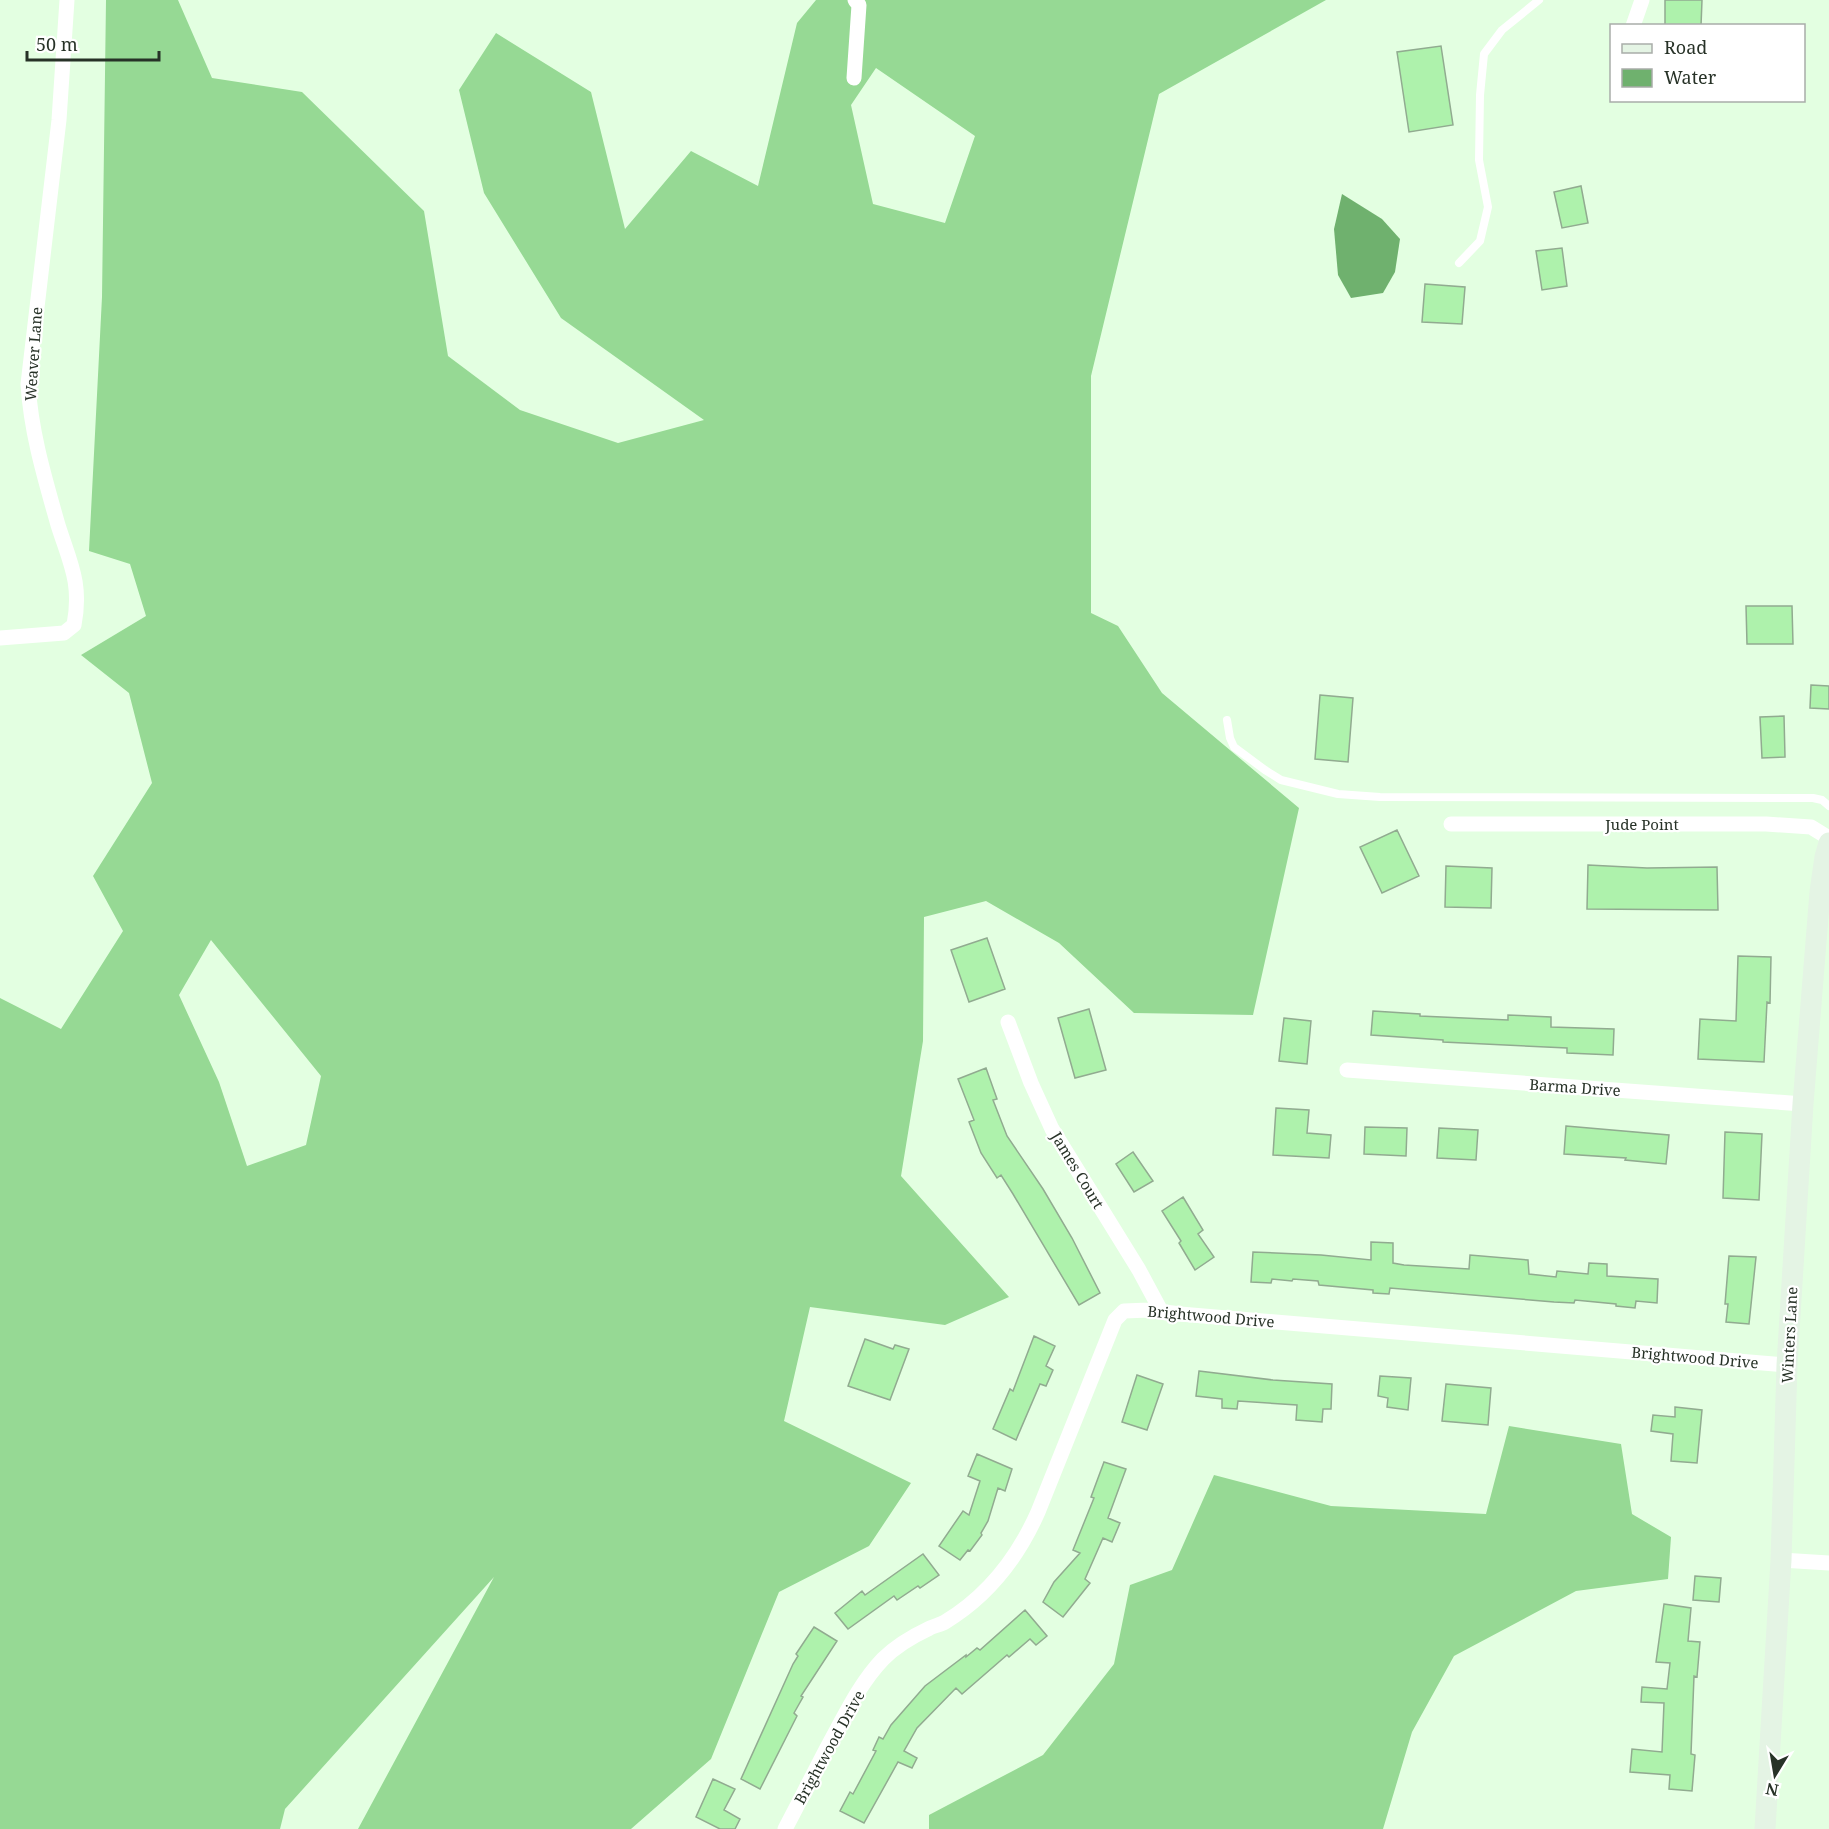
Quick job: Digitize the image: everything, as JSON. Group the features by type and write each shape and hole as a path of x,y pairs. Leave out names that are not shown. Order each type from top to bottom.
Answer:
{"street":[{"name":"Weaver Lane","path":"0,638 64,633 74,625 78,606 77,583 38,453 29,406 28,384 59,120 68,0"},
{"path":"854,78 859,5 855,0"},
{"path":"1634,24 1642,0"},
{"name":"Jude Point","path":"1451,824 1766,824 1811,827 1829,841"},
{"name":"Winters Lane","path":"1765,1829 1781,1560 1787,1365 1803,1104 1820,892 1829,841"},
{"name":"James Court","path":"1008,1022 1031,1083 1052,1129 1139,1270 1161,1311"},
{"name":"Barma Drive","path":"1347,1070 1803,1104"},
{"name":"Brightwood Drive","path":"785,1829 850,1704 875,1668 897,1647 944,1622 971,1601 997,1579 1011,1562 1038,1512 1115,1320 1124,1311 1161,1311 1787,1365"},
{"path":"1781,1560 1829,1563"}],"lane":[{"path":"1459,263 1480,241 1488,207 1479,160 1480,95 1484,54 1502,30 1539,0"},
{"path":"1227,720 1234,747 1265,770 1281,780 1338,794 1380,797 1814,798 1822,800 1829,806"}],"shaded area":[{"path":"106,0 178,0 212,78 302,92 424,211 448,356 520,410 618,443 704,420 561,318 484,193 459,90 496,33 591,92 625,229 691,151 758,186 797,23 816,0 1326,0 1159,94 1091,376 1091,613 1118,626 1162,693 1299,808 1253,1015 1134,1013 1059,943 986,901 924,917 923,1041 901,1176 1009,1297 945,1325 810,1307 784,1421 911,1483 869,1546 779,1592 711,1759 631,1829 358,1829 494,1577 285,1809 280,1829 0,1829 0,998 61,1029 123,931 93,876 152,783 129,693 81,655 146,616 130,564 89,551 102,297","holes":["876,68 975,136 945,223 873,204 851,105","211,940 321,1076 306,1145 247,1166 219,1082 179,995"]},
{"path":"1509,1426 1621,1444 1632,1514 1671,1537 1668,1579 1576,1591 1454,1656 1412,1732 1383,1829 929,1829 929,1815 1043,1755 1114,1664 1130,1585 1172,1570 1214,1475 1331,1506 1486,1514"}],"water":[{"path":"1342,194 1382,219 1400,239 1395,272 1383,293 1351,298 1338,275 1334,229"}],"building":[{"path":"1665,0 1702,0 1701,24 1665,24"},
{"path":"1441,46 1453,125 1409,132 1397,52"},
{"path":"1581,186 1588,223 1562,228 1554,192"},
{"path":"1562,248 1567,286 1542,290 1536,251"},
{"path":"1425,284 1465,287 1462,324 1422,322"},
{"path":"1746,606 1792,606 1793,644 1747,644"},
{"path":"1811,685 1829,686 1829,709 1810,708"},
{"path":"1320,695 1353,698 1348,762 1315,759"},
{"path":"1784,716 1785,757 1762,758 1760,717"},
{"path":"1397,830 1419,876 1382,893 1360,847"},
{"path":"1588,865 1647,868 1717,867 1718,910 1587,909"},
{"path":"1446,866 1492,868 1491,908 1445,907"},
{"path":"987,938 1005,989 969,1002 951,950"},
{"path":"1738,956 1771,957 1770,1003 1767,1002 1764,1062 1698,1059 1700,1019 1736,1021"},
{"path":"1089,1009 1106,1070 1075,1078 1058,1018"},
{"path":"1373,1011 1420,1014 1420,1016 1508,1020 1508,1015 1551,1017 1551,1027 1614,1029 1613,1055 1567,1053 1567,1048 1443,1042 1443,1040 1371,1035"},
{"path":"1284,1018 1311,1021 1307,1064 1279,1061"},
{"path":"986,1068 997,1099 993,1100 1007,1136 1043,1189 1072,1238 1100,1293 1079,1305 1001,1175 997,1178 981,1153 969,1122 974,1120 958,1079"},
{"path":"1276,1108 1309,1110 1307,1133 1331,1135 1329,1158 1273,1155"},
{"path":"1566,1126 1669,1135 1666,1164 1625,1160 1626,1158 1564,1154"},
{"path":"1365,1127 1407,1128 1406,1156 1364,1154"},
{"path":"1439,1128 1478,1130 1476,1160 1437,1158"},
{"path":"1725,1132 1762,1134 1759,1200 1723,1198"},
{"path":"1133,1152 1153,1181 1134,1192 1116,1164"},
{"path":"1183,1197 1203,1230 1198,1234 1214,1257 1195,1270 1179,1243 1181,1241 1162,1211"},
{"path":"1371,1242 1393,1243 1393,1263 1404,1265 1469,1269 1470,1255 1528,1260 1529,1274 1556,1277 1557,1271 1588,1274 1589,1263 1607,1264 1607,1276 1658,1279 1657,1303 1636,1301 1635,1308 1575,1300 1574,1303 1554,1302 1390,1288 1389,1294 1373,1293 1373,1290 1319,1285 1318,1281 1293,1279 1292,1281 1272,1279 1271,1283 1251,1282 1253,1252 1371,1260"},
{"path":"1729,1256 1756,1257 1749,1324 1726,1322 1728,1304 1725,1304"},
{"path":"1034,1336 1055,1346 1046,1366 1053,1370 1046,1386 1040,1384 1016,1440 993,1429 1010,1389 1013,1391"},
{"path":"865,1339 893,1349 895,1345 909,1349 890,1400 848,1386"},
{"path":"1199,1371 1332,1384 1331,1409 1323,1409 1322,1422 1296,1420 1297,1405 1238,1401 1237,1409 1222,1408 1222,1399 1196,1396"},
{"path":"1137,1375 1163,1384 1147,1430 1122,1422"},
{"path":"1380,1376 1411,1378 1408,1410 1387,1407 1388,1398 1378,1396"},
{"path":"1446,1384 1491,1388 1488,1425 1442,1421"},
{"path":"1675,1407 1702,1410 1697,1463 1671,1461 1673,1434 1651,1431 1653,1415 1675,1417"},
{"path":"977,1454 1012,1469 1005,1491 998,1488 982,1535 960,1560 939,1546 963,1511 969,1515 980,1481 968,1476"},
{"path":"1104,1462 1126,1469 1108,1518 1120,1523 1112,1542 1103,1538 1085,1579 1090,1583 1063,1617 1043,1602 1054,1582 1080,1553 1073,1550 1094,1498 1091,1497"},
{"path":"923,1554 939,1575 897,1600 894,1596 848,1629 835,1613 862,1591 865,1595"},
{"path":"1695,1576 1721,1578 1719,1602 1693,1600"},
{"path":"1664,1604 1691,1608 1688,1641 1700,1642 1697,1677 1694,1676 1691,1754 1695,1755 1692,1791 1669,1789 1670,1775 1630,1772 1632,1749 1662,1752 1664,1703 1641,1702 1642,1687 1667,1689 1670,1663 1656,1662"},
{"path":"1025,1610 1047,1636 1036,1645 1030,1639 1009,1657 1007,1655 962,1694 956,1688 917,1728 904,1751 917,1758 912,1768 898,1762 864,1823 840,1811 850,1792 853,1794 876,1751 873,1750 879,1737 883,1739 891,1725 925,1686 966,1655 966,1657 977,1648 980,1650"},
{"path":"814,1627 837,1641 801,1696 803,1697 794,1713 797,1716 760,1789 741,1779 798,1656 796,1654"},
{"path":"713,1779 735,1789 724,1810 740,1819 735,1829 720,1829 696,1817"}]}
